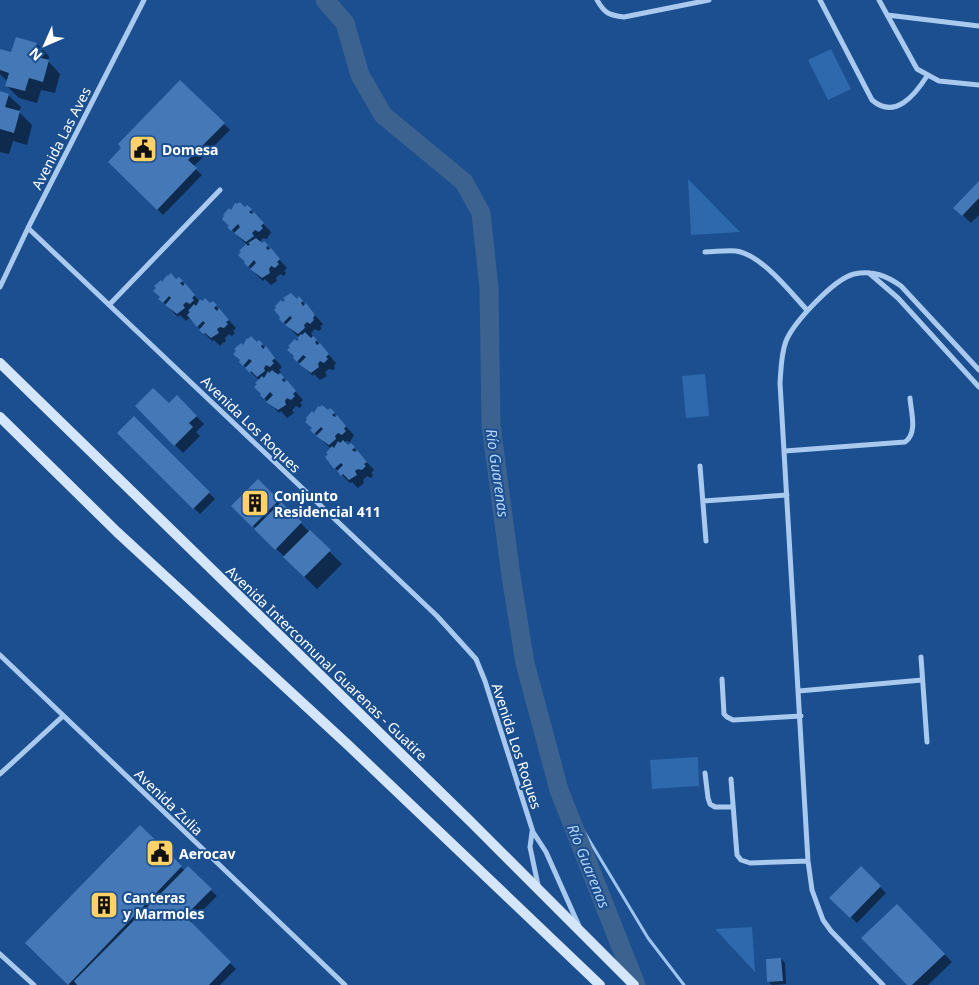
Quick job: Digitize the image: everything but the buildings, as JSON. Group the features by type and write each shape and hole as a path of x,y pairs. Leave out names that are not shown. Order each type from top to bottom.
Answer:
{"main road":[{"name":"Avenida Intercomunal Guarenas - Guatire","path":"0,363 634,985"},
{"path":"0,417 117,532 347,744 600,985"}],"street":[{"name":"Avenida Las Aves","path":"0,287 144,0"},
{"path":"597,0 603,11 612,16 624,18 709,0"},
{"path":"820,0 872,100 879,106 891,107 904,103 914,94 927,76"},
{"path":"879,0 917,69 939,81 979,85"},
{"path":"887,15 979,26"},
{"path":"109,305 220,190"},
{"name":"Avenida Los Roques","path":"28,228 437,616 476,659 532,832 550,860 582,932"},
{"path":"705,252 737,251 747,254 780,281 807,310"},
{"path":"869,273 898,298 979,387"},
{"path":"883,985 831,931 823,920 812,890 808,861 780,383 782,357 786,342 795,324 807,310 840,282 854,274 869,273 888,276 901,286 979,370"},
{"path":"785,452 905,442 911,438 913,432 910,398"},
{"path":"700,466 706,540"},
{"path":"703,501 787,494"},
{"name":"Avenida Zulia","path":"0,655 345,985"},
{"path":"921,657 927,742"},
{"path":"722,679 724,714 733,720 800,716"},
{"path":"799,691 922,680"},
{"path":"0,774 63,716"},
{"path":"705,773 710,804 733,807"},
{"path":"731,780 737,855 740,860 750,863 808,861"},
{"name":"Avenida Los Roques","path":"532,832 530,847 538,889"},
{"path":"0,954 34,985"}],"shaded area":[{"path":"831,49 851,89 828,100 808,60"},
{"path":"688,179 740,232 691,235"},
{"path":"705,374 709,416 686,418 682,376"},
{"path":"698,757 699,786 652,789 650,760"},
{"path":"752,927 755,972 715,929"}],"waterway":[{"name":"Río Guarenas","path":"325,0 345,23 360,75 383,115 464,182 481,213 489,288 491,425 511,576 525,663 559,790 636,985"},
{"path":"559,790 648,938 684,985"}],"place":[{"name":"Domesa","path":"143,149"},
{"name":"Conjunto Residencial 411","path":"255,503"},
{"name":"Aerocav","path":"160,853"},
{"name":"Canteras y Marmoles","path":"104,905"}]}
